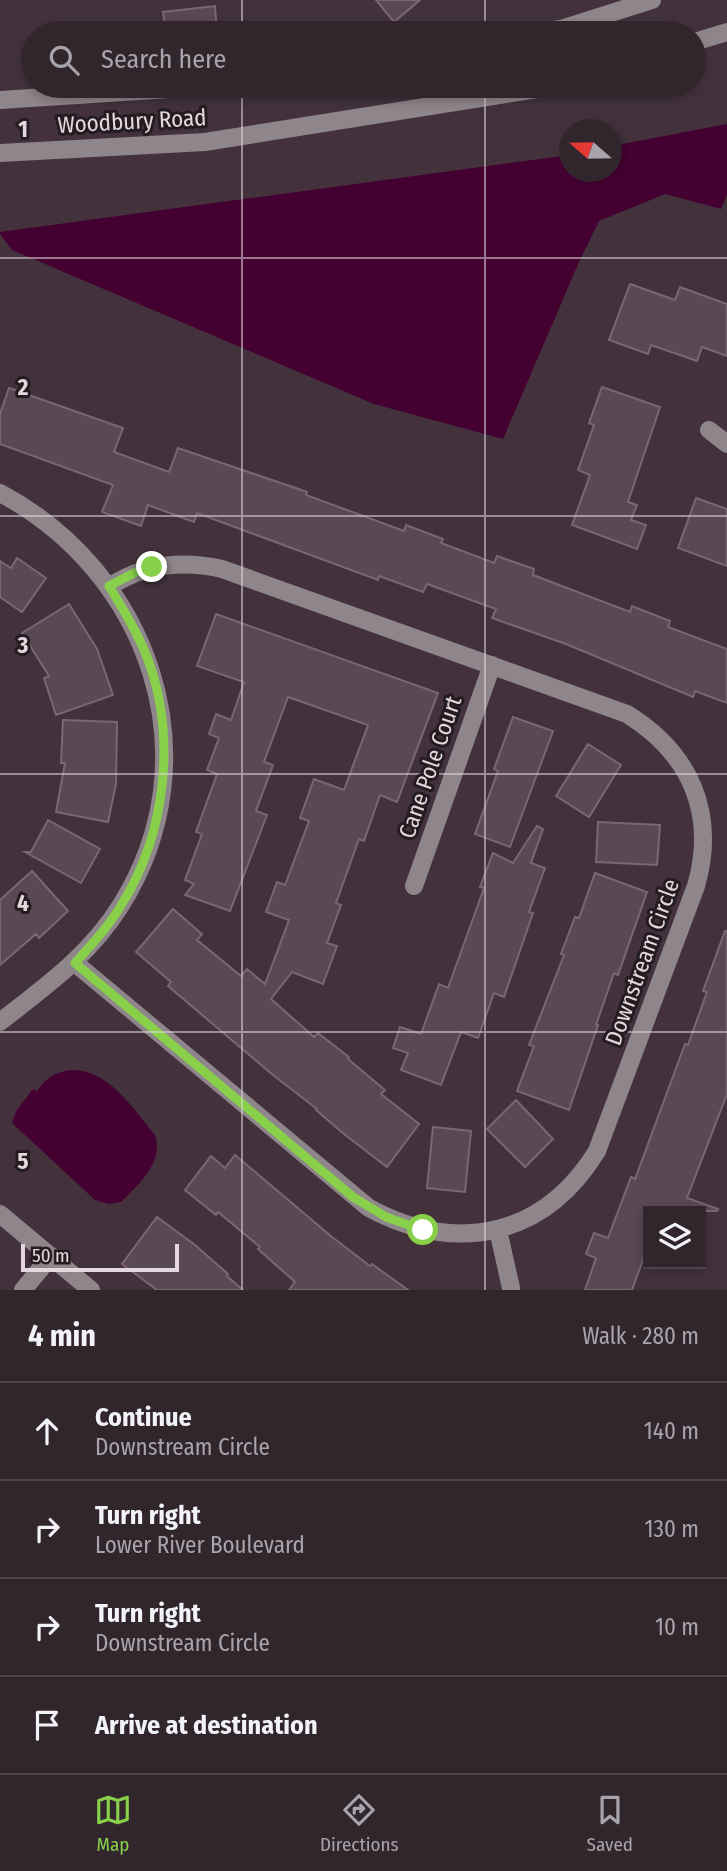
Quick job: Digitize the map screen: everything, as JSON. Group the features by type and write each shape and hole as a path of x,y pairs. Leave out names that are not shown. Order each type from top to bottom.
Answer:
{"street":[{"path":"586,21 652,0"},
{"path":"706,38 727,32"},
{"name":"Woodbury Road","path":"0,100 31,98"},
{"name":"Woodbury Road","path":"0,153 205,142 481,98"},
{"path":"709,430 727,444"},
{"path":"0,493 42,517 62,534 109,586 137,635 155,683 163,731 162,786 151,836 134,882 108,924 75,963 0,1022"},
{"name":"Downstream Circle","path":"75,963 369,1208 404,1224 444,1233 472,1234 498,1230 529,1218 558,1199 586,1169 597,1151 701,870 704,833 702,812 689,776 668,747 642,723 610,706 239,574 204,565 186,563 152,567 109,586"},
{"name":"Cane Pole Court","path":"414,886 492,665"},
{"path":"0,1214 91,1290"},
{"path":"498,1230 512,1288"},
{"path":"23,1290 51,1256"}],"shaded area":[{"path":"727,124 727,195 721,209 665,194 599,221 503,439 374,404 12,250 0,234 559,156 559,182 622,182 622,144"},
{"path":"71,1070 85,1071 108,1083 129,1103 155,1135 157,1145 153,1163 142,1180 121,1202 109,1204 95,1200 12,1123 16,1111 33,1089 37,1091 51,1077"}],"building":[{"path":"376,0 420,0 395,21"},
{"path":"215,6 216,21 164,21 163,12"},
{"path":"630,284 675,300 680,287 727,304 727,356 702,347 697,361 651,345 648,354 609,340"},
{"path":"602,387 660,407 628,502 637,505 631,520 646,525 637,549 572,525 590,475 578,470 594,425 589,423"},
{"path":"9,388 123,428 114,452 169,472 178,448 307,492 306,495 404,531 406,525 443,539 441,543 494,563 497,556 534,569 533,575 630,612 632,606 670,621 668,627 727,649 727,703 695,691 693,697 566,644 492,618 496,609 427,584 423,592 379,576 378,580 197,513 194,522 148,505 141,526 102,512 113,485 0,444 0,414"},
{"path":"696,498 727,509 727,566 678,548"},
{"path":"17,558 46,578 22,612 0,597 0,561 11,568"},
{"path":"69,604 97,649 113,695 56,715 44,678 49,676 22,633"},
{"path":"216,614 438,693 397,802 380,795 364,841 359,839 336,903 341,905 327,943 337,946 323,984 292,972 271,999 314,1037 318,1033 349,1057 348,1059 385,1090 381,1094 419,1124 387,1167 168,986 171,982 136,952 173,909 202,934 197,940 241,976 247,969 265,984 289,920 266,912 277,882 285,885 309,821 300,818 314,779 344,790 368,725 288,697 264,762 273,765 256,811 267,815 230,911 185,895 194,884 185,880 202,834 196,832 217,774 207,770 219,738 209,734 216,714 231,720 244,682 197,666"},
{"path":"513,717 553,731 510,847 475,834 498,771 494,769"},
{"path":"63,720 117,722 116,784 108,822 56,812 65,763 61,763"},
{"path":"588,744 621,765 589,817 556,796"},
{"path":"48,820 100,849 81,883 25,852 31,852"},
{"path":"598,822 660,825 657,865 596,862"},
{"path":"537,826 543,829 531,863 545,868 529,912 533,913 504,997 494,993 478,1038 461,1032 441,1085 401,1070 408,1053 393,1048 400,1027 421,1034 439,984 448,988 484,888 480,887 493,853 513,863"},
{"path":"32,871 68,911 39,938 36,934 0,965 0,900"},
{"path":"595,873 647,892 618,975 614,973 569,1110 517,1091 534,1046 529,1045 564,955 561,954 575,917 579,918"},
{"path":"727,931 727,1094 687,1198 718,1209 706,1211 706,1206 643,1206 643,1260 632,1290 585,1290 596,1258 586,1254 594,1233 608,1238 631,1177 635,1179 685,1044 688,1045 707,992 703,991"},
{"path":"516,1100 553,1139 525,1167 487,1129"},
{"path":"433,1127 471,1131 465,1192 427,1188"},
{"path":"235,1155 332,1237 408,1290 289,1290 295,1282 258,1249 260,1247 218,1212 216,1215 185,1190 211,1156 225,1168"},
{"path":"157,1217 195,1245 243,1290 157,1290 122,1264"}],"route":[{"path":"152,567 109,586 137,635 155,683 160,706 164,757 158,811 144,859 122,904 75,963 353,1197 386,1217 423,1230"}]}
